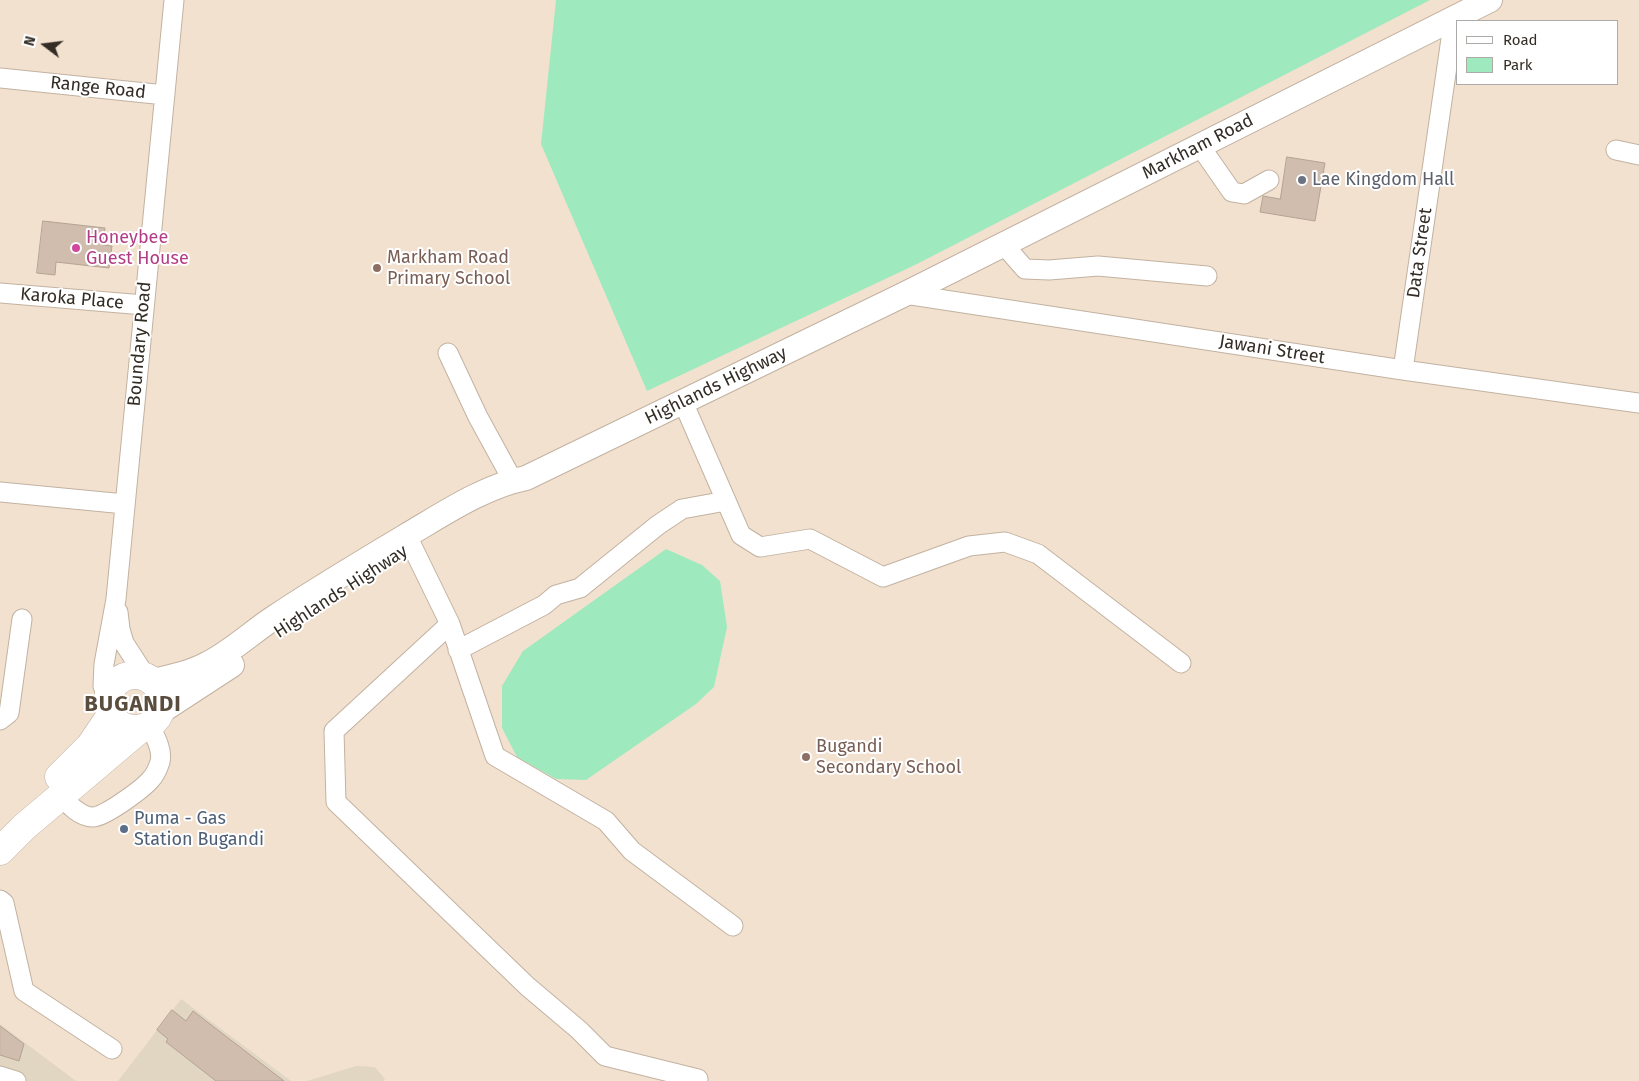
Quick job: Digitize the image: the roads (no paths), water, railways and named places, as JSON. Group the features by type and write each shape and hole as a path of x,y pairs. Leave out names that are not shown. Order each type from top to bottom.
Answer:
{"highway":[{"path":"0,825 55,781 90,746 109,706 114,684 127,675 137,674 149,678 161,692 162,698 150,722 24,827 0,851"},
{"path":"109,706 118,723 123,726 129,728 150,722"}],"main road":[{"name":"Markham Road","path":"905,294 1490,0"},
{"name":"Highlands Highway","path":"149,678 181,675 207,664 298,603 437,517 487,491 520,480 684,402 905,294"},
{"name":"Highlands Highway","path":"150,722 346,586 412,546 496,501 520,486 520,480"}],"street":[{"name":"Boundary Road","path":"116,599 174,0"},
{"name":"Data Street","path":"1403,370 1454,18"},
{"name":"Range Road","path":"0,78 166,95"},
{"path":"1200,146 1232,192 1244,194 1269,180"},
{"path":"1616,150 1639,155"},
{"path":"1004,245 1025,269 1050,270 1098,266 1207,276"},
{"name":"Karoka Place","path":"0,293 144,305"},
{"name":"Jawani Street","path":"905,294 1403,370 1639,403"},
{"path":"448,353 478,417 520,480"},
{"path":"684,402 741,535 760,547 810,539 883,577 969,546 1004,542 1038,554 1181,663"},
{"path":"0,492 125,504"},
{"path":"458,650 544,605 556,595 580,588 658,525 682,509 726,501"},
{"path":"412,546 450,624 495,756 606,821 632,851 733,926"},
{"path":"116,599 122,637 127,648 149,678"},
{"path":"109,706 103,686 104,664 116,599"},
{"path":"0,720 9,713 22,619"},
{"path":"450,624 334,731 336,802 528,986 579,1030 605,1056 698,1079"},
{"path":"61,796 80,813 92,818 98,817 150,781 160,761 160,753 150,722"},
{"path":"0,900 4,903 24,992 112,1049"},
{"path":"0,1076 16,1081"}],"place":[{"name":"Lae Kingdom Hall","path":"1302,180"},
{"name":"Honeybee Guest House","path":"76,248"},
{"name":"Markham Road Primary School","path":"377,268"},
{"name":"Bugandi Secondary School","path":"806,757"},
{"name":"Puma - Gas Station Bugandi","path":"124,829"}],"district":[{"name":"BUGANDI","path":"133,705"}]}
